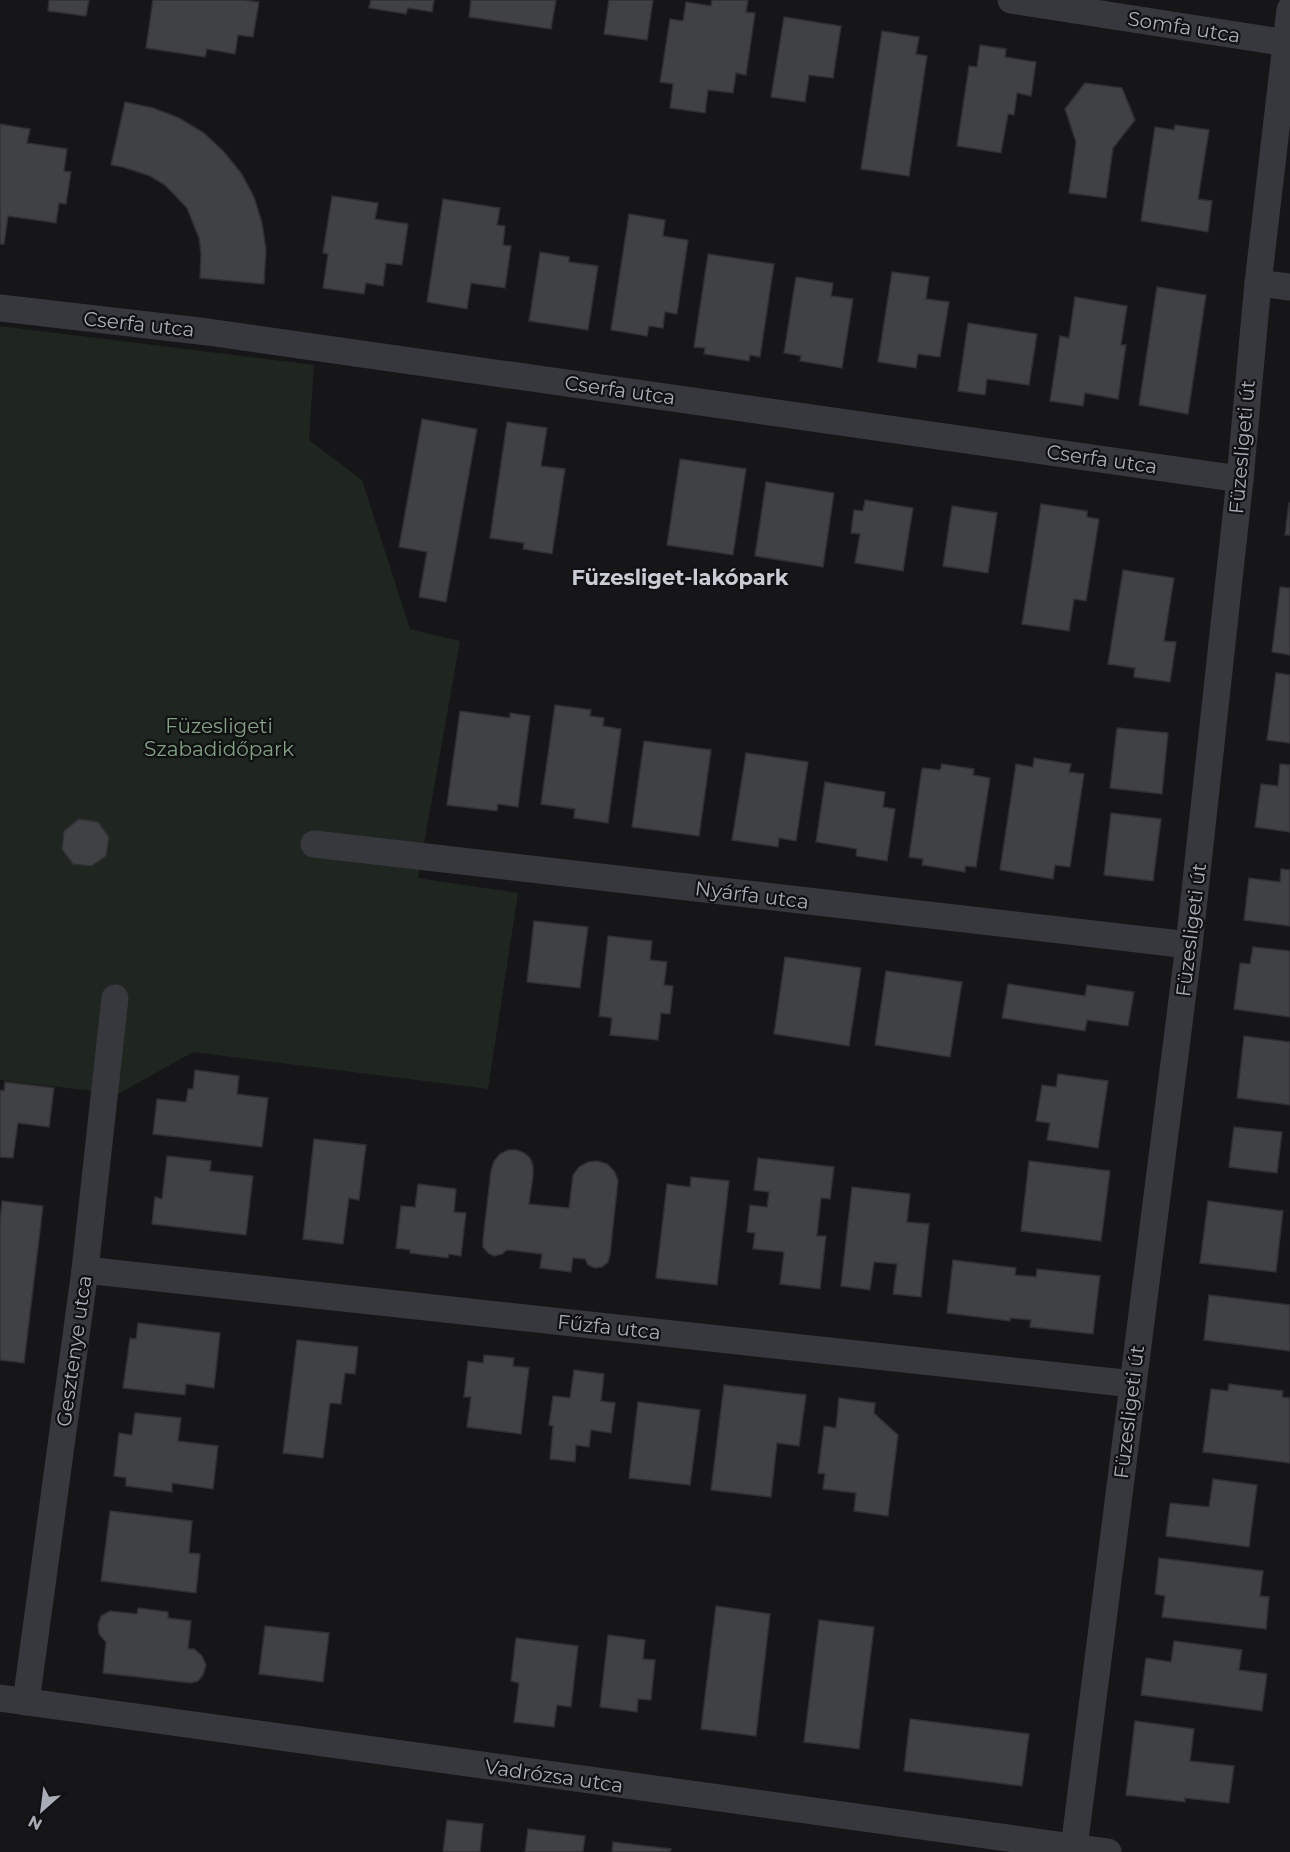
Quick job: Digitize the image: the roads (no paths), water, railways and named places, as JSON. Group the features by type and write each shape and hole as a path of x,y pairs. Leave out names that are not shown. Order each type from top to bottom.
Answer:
{"street":[{"name":"Somfa utca","path":"1011,0 1287,43"},
{"name":"Füzesligeti út","path":"1074,1848 1190,945 1240,479 1258,283 1290,10"},
{"path":"1258,283 1290,287"},
{"name":"Cserfa utca","path":"0,309 230,335 1240,479"},
{"name":"Nyárfa utca","path":"314,844 1190,945"},
{"name":"Gesztenye utca","path":"13,1700 85,1270 116,998"},
{"name":"Fűzfa utca","path":"85,1270 1133,1384"},
{"name":"Vadrózsa utca","path":"13,1700 1108,1852"}],"district":[{"name":"Füzesliget-lakópark","path":"680,577"}],"park label":[{"name":"Füzesligeti Szabadidőpark","path":"219,738"}]}
